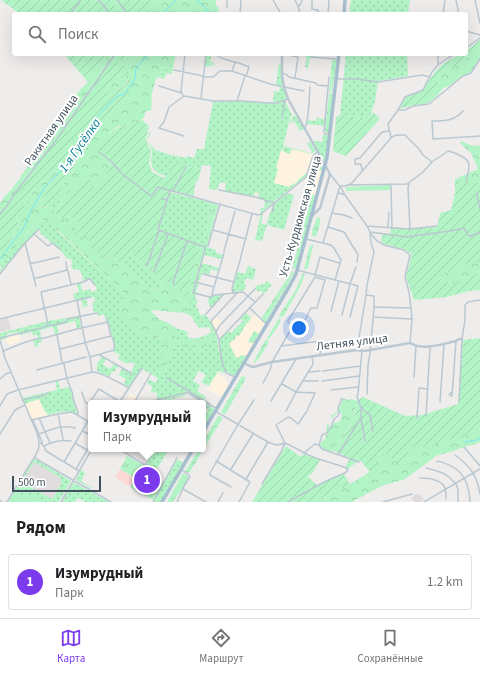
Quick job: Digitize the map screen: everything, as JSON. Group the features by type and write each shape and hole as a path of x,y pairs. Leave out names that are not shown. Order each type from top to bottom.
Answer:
{"main road":[{"path":"344,12 345,0"},
{"name":"Усть-Курдюмская улица","path":"206,427 289,287 297,270 325,167 324,160 330,134 339,59"},
{"path":"162,502 191,452"}],"street":[{"path":"72,12 81,0"},
{"path":"98,0 108,12"},
{"path":"117,0 126,12"},
{"path":"227,0 227,7"},
{"path":"240,0 240,12"},
{"path":"273,0 280,12"},
{"path":"295,0 300,12"},
{"path":"298,6 302,0"},
{"path":"328,12 329,0"},
{"path":"443,12 445,0"},
{"path":"456,0 459,12"},
{"path":"475,0 480,23"},
{"path":"312,1 312,9 318,10 318,12"},
{"path":"468,31 479,35 477,40"},
{"path":"468,47 480,38"},
{"name":"Ракитная улица","path":"0,214 57,139 114,56"},
{"path":"184,96 182,93 185,56"},
{"path":"201,98 206,56"},
{"path":"217,56 249,68 237,101"},
{"path":"282,56 282,74 288,99 324,160"},
{"path":"290,56 298,58 295,78"},
{"path":"438,56 438,65"},
{"path":"391,138 388,123 398,110 405,97 423,90 438,65 452,56"},
{"path":"310,57 339,59"},
{"path":"398,110 405,110 413,106 429,104 463,76 471,73 480,59"},
{"path":"232,71 235,64"},
{"path":"174,70 213,77 220,71 232,71 270,84 304,91"},
{"path":"282,74 286,74 288,77 316,83 317,85 328,86"},
{"path":"336,79 356,79 378,82 422,75 430,77"},
{"path":"329,77 324,132 325,134 330,134"},
{"path":"159,86 182,93"},
{"path":"305,128 310,87"},
{"path":"184,136 159,128 164,122 167,109 184,96 221,101 267,103 276,103 288,99"},
{"path":"282,118 285,100"},
{"path":"463,111 452,120 432,121 434,139 480,136"},
{"path":"362,171 362,164 355,164 355,159 360,158 382,132 389,131"},
{"path":"347,185 352,183 391,138 396,135 405,136 419,149 423,155 432,162"},
{"path":"410,229 408,188 410,183 432,162 448,151 460,156 469,163 469,171 466,181"},
{"path":"99,152 112,162 121,173 151,196 158,187 259,215 307,176 313,156 318,152"},
{"path":"173,191 186,167"},
{"path":"325,167 340,186 376,240 384,245 404,250 410,255 405,277 409,292 412,319 410,343 416,346 430,347 462,339"},
{"path":"312,216 321,206 330,174"},
{"path":"340,186 410,183"},
{"path":"391,184 392,228"},
{"path":"323,243 340,186"},
{"path":"219,190 264,199 273,203"},
{"path":"147,266 170,191"},
{"path":"339,193 346,195"},
{"path":"478,193 480,209"},
{"path":"163,199 167,200"},
{"path":"272,212 273,203"},
{"path":"208,246 219,204"},
{"path":"213,296 212,294 235,211"},
{"path":"388,227 389,212"},
{"path":"332,213 352,218"},
{"path":"233,293 234,282 252,214"},
{"path":"367,226 410,229 437,226"},
{"path":"328,227 344,232 358,255 358,262"},
{"path":"370,232 407,237 464,228 470,236 480,233"},
{"path":"0,274 25,243 39,229"},
{"path":"159,230 204,246 205,249 193,293 213,296 243,292 255,302"},
{"path":"213,230 246,239"},
{"path":"357,350 367,285 374,252 370,232"},
{"path":"34,234 48,246 52,243 60,249"},
{"path":"154,272 168,234"},
{"path":"306,239 331,245 334,248 341,260 335,280"},
{"path":"174,285 173,283 187,241"},
{"path":"25,243 36,286"},
{"path":"30,263 59,257"},
{"path":"325,277 317,308 311,308 302,326 288,322 315,275 320,257 340,263"},
{"path":"66,262 71,284"},
{"path":"342,315 356,267"},
{"path":"34,278 67,270"},
{"path":"297,270 358,286 350,317"},
{"path":"203,274 234,282"},
{"path":"315,275 325,280"},
{"path":"49,326 45,310 43,308 44,306 41,292 83,282 89,278 95,285"},
{"path":"331,311 339,281"},
{"path":"195,282 214,287"},
{"path":"216,332 255,289"},
{"path":"236,377 226,373 221,358 219,340 211,322 238,292"},
{"path":"219,340 263,294"},
{"path":"206,314 223,295"},
{"path":"366,295 374,296 366,394"},
{"path":"0,319 90,298"},
{"path":"77,300 92,372"},
{"path":"459,402 465,305 468,302 480,300"},
{"path":"374,306 411,308"},
{"path":"250,308 267,324"},
{"path":"8,502 35,457 42,442 22,400 4,355 0,339 61,324 66,322 68,319 97,313"},
{"path":"373,317 412,319"},
{"path":"90,357 114,350 107,318"},
{"path":"3,351 36,339 108,322"},
{"path":"263,383 270,370 272,362 290,331"},
{"path":"57,334 63,363 78,415"},
{"path":"60,349 111,336"},
{"path":"281,346 321,341 320,356"},
{"path":"452,392 456,341"},
{"name":"Летняя улица","path":"244,363 252,367 272,362 296,360 312,356 357,350 370,350 410,343"},
{"path":"440,402 444,344"},
{"path":"414,377 416,346"},
{"path":"426,416 430,347"},
{"path":"362,350 357,397 361,408 361,419 366,441"},
{"path":"100,354 131,373 131,375"},
{"path":"0,356 4,355"},
{"path":"286,411 313,364 312,356"},
{"path":"37,370 86,357"},
{"path":"272,401 296,360"},
{"path":"323,371 360,366"},
{"path":"121,400 142,368"},
{"path":"0,406 7,394 67,377 96,371 129,388"},
{"path":"309,372 320,371"},
{"path":"0,379 11,372"},
{"path":"136,400 151,374"},
{"path":"322,381 359,376"},
{"path":"167,378 203,400"},
{"path":"303,381 318,381"},
{"path":"282,384 296,392 315,393 307,411 298,424 289,417 278,422 276,425 285,443 313,457 348,470 345,473 326,481 288,502"},
{"path":"331,390 358,386"},
{"path":"417,418 419,388 428,389"},
{"path":"92,400 98,389 117,400"},
{"path":"22,400 45,395 49,392"},
{"path":"82,392 85,402 88,403"},
{"path":"158,400 187,393 199,400"},
{"path":"319,445 322,435 327,432 334,419 338,416 338,408 342,398"},
{"path":"231,487 209,474 254,400"},
{"path":"206,402 238,425 268,442 278,446 285,443"},
{"path":"206,403 210,405"},
{"path":"0,434 15,410 25,405"},
{"path":"206,407 208,408 210,405"},
{"path":"361,408 370,415 373,431"},
{"path":"32,420 72,412 88,421 64,462"},
{"path":"58,414 63,440"},
{"path":"39,418 50,443"},
{"path":"338,455 348,437 361,419"},
{"path":"32,420 39,439 46,451 79,471"},
{"path":"39,434 54,428 66,426 75,428"},
{"path":"82,431 88,434"},
{"path":"231,470 253,434"},
{"path":"44,446 53,441 71,441"},
{"path":"246,479 268,442"},
{"path":"75,443 87,450 76,469"},
{"path":"262,484 285,443"},
{"path":"304,453 315,444 338,455 359,462"},
{"path":"424,502 473,474 480,468 464,447"},
{"path":"61,502 90,452"},
{"path":"124,452 145,465 152,452"},
{"path":"454,455 468,466 478,483 480,494"},
{"path":"35,457 111,502"},
{"path":"153,502 177,458"},
{"path":"216,461 250,482 239,502"},
{"path":"437,462 438,461 453,467 461,473 468,489 470,502"},
{"path":"426,468 444,473 449,477 458,490 458,502"},
{"path":"177,502 190,476 181,469"},
{"path":"420,478 435,480 442,484 445,489 446,499"},
{"path":"183,488 201,501 206,502"},
{"path":"218,502 223,493"},
{"path":"383,502 412,494"}],"shaded area":[{"path":"284,146 313,153 305,177 289,189 272,185 281,150 283,151"},
{"path":"315,169 322,170 316,196 309,194 308,197 303,192 306,184 305,181"},
{"path":"255,314 265,324 246,356 243,355 238,358 235,356 229,343 234,340 237,335 239,336"},
{"path":"216,317 222,323 216,329 212,321"},
{"path":"8,318 11,329 0,332 0,320"},
{"path":"19,335 21,342 8,345 6,338"},
{"path":"217,373 227,380 226,382 230,383 222,398 207,389"},
{"path":"130,393 137,397 135,400 126,400"},
{"path":"39,399 48,415 32,419 25,404"},
{"path":"126,452 150,452 144,463"},
{"path":"34,462 61,478 62,482 52,499 22,482"},
{"path":"120,469 135,478 130,487 115,477"},
{"path":"417,494 420,494 424,499 421,502 414,502 411,498"}],"green space":[{"path":"1,0 111,0 120,12 17,12"},
{"path":"111,0 116,0 125,12 120,12"},
{"path":"116,0 161,0 154,1 149,12 125,12"},
{"path":"216,0 216,6 218,7 219,12 149,12 154,1"},
{"path":"351,0 410,0 408,12 349,12"},
{"path":"480,40 480,48 473,54 442,72 435,93 423,105 413,105 400,108 404,98 421,91 443,64 457,56 468,56 468,49"},
{"path":"480,48 480,58 470,73 443,88 434,98 423,105 435,93 438,87 439,77 442,72 473,54"},
{"path":"66,56 108,56 88,82"},
{"path":"108,56 112,56 0,214 0,203 13,188 79,91 88,82"},
{"path":"112,56 131,56 118,61 128,70 128,73 126,76 118,75 115,79 117,83 109,84 106,91 109,97 114,91 122,88 130,77 131,86 125,101 121,100 85,144 88,147 81,155 72,174 63,185 60,192 46,207 40,208 37,205 41,201 48,185 71,164 79,149 79,142 74,146 76,150 70,163 46,178 29,196 23,209 16,216 19,225 11,239 0,253 0,212 4,209"},
{"path":"131,56 176,56 174,64 171,64 156,79 151,97 151,111 146,111 143,119 141,119 142,120 117,127 108,133 106,157 111,163 103,181 94,188 82,181 67,192 63,200 55,197 72,174 81,155 88,147 85,144 121,100 125,101 129,92 130,77 122,88 114,91 108,97 106,91 109,84 118,75 125,76 128,70 118,61"},
{"path":"206,56 212,56 210,61 214,63 214,66 205,66"},
{"path":"303,56 316,56 310,57 308,69 305,67 307,57"},
{"path":"346,56 407,56 408,76 378,81 375,102 369,118 340,115"},
{"path":"333,59 334,68 331,79 331,92 329,91"},
{"path":"334,59 337,61 331,92 331,80"},
{"path":"279,63 281,64 283,86 276,85"},
{"path":"171,64 174,64 172,74 167,73 164,79 158,77"},
{"path":"280,87 283,88 287,97 273,102 274,91 279,92"},
{"path":"329,93 333,94 329,132 327,133 325,131"},
{"path":"245,101 270,103 285,101 292,115 276,168 278,169 274,183 289,187 294,183 295,184 306,173 307,175 261,213 261,208 264,208 265,201 258,199 259,193 255,192 253,197 225,192 226,183 220,182 217,190 209,189 211,166 202,165 201,169 176,162 166,176 158,173 154,170 151,161 152,151 149,142 155,150 171,155 194,158 197,149 204,149 213,102"},
{"path":"373,112 380,119 346,156 333,151 336,117 340,115 369,118"},
{"path":"295,115 304,129 300,131 294,121 290,123"},
{"path":"317,118 325,119 324,126 307,124 307,120 316,121"},
{"path":"142,120 149,126 146,139 151,151 149,163 152,172 164,178 170,170 167,169 169,163 174,165 176,162 201,169 198,181 196,181 194,196 169,190 158,230 201,246 185,296 174,285 162,282 131,253 123,265 111,256 105,257 93,249 86,236 81,240 77,237 73,231 79,224 69,216 63,219 54,212 62,202 67,192 82,181 87,178 92,181 94,188 103,180 111,163 106,157 99,154 103,139 108,134 120,127"},
{"path":"323,135 327,135 329,137 325,160 313,142 322,142"},
{"path":"79,141 79,149 72,163 48,185 41,201 37,205 40,208 53,207 54,212 63,219 69,216 79,224 86,236 105,257 111,256 138,276 148,288 162,289 160,284 162,282 174,285 185,296 201,246 204,247 187,311 185,313 152,310 151,312 163,321 170,324 173,328 175,336 175,343 164,374 159,378 157,377 164,345 167,342 162,339 145,335 138,336 131,329 120,312 124,293 62,234 42,219 14,248 0,268 0,253 11,239 19,225 16,216 23,209 29,196 46,178 70,163 76,151 74,146"},
{"path":"461,141 470,145 480,146 480,183 455,179 478,169 471,153 460,143"},
{"path":"310,142 316,150 312,154 292,149 290,154 283,151 284,146 311,153 312,152 307,143"},
{"path":"317,154 320,158 318,159 317,163 322,167 322,170 315,169 308,176 310,170 313,170 316,166 317,162 312,161"},
{"path":"455,179 480,183 480,262 463,265 437,278 452,284 480,272 480,290 469,291 447,297 414,300 406,277 412,254 404,249 384,244 381,241 383,233 390,234 391,228 408,229 437,227 440,213 451,210 455,193"},
{"path":"390,185 390,190 346,191 346,187"},
{"path":"169,192 213,203 202,246 158,230"},
{"path":"286,193 294,195 284,230 267,225 262,241 255,240 261,214 263,214 261,223 266,225 273,205"},
{"path":"312,194 316,196 296,268 292,269"},
{"path":"55,197 63,200 54,212 46,207"},
{"path":"213,203 217,204 206,245 202,246"},
{"path":"217,204 218,206 207,247 216,250 216,253 223,255 221,259 204,255 202,263 219,268 218,271 211,269 209,275 202,273 196,292 199,294 196,294 195,299 198,300 196,305 201,316 205,314 212,324 225,373 218,371 209,386 201,382 206,375 199,371 193,381 200,385 197,391 206,397 204,400 200,400 188,393 158,400 156,392 150,393 153,387 147,383 149,379 155,383 158,378 142,369 128,387 123,385 126,379 119,375 122,368 131,372 135,364 130,362 128,364 118,359 120,355 112,351 115,348 109,322 106,322 104,314 98,316 97,312 94,313 92,303 95,302 94,297 86,299 88,306 83,307 81,300 75,300 73,294 79,292 77,284 81,283 82,291 90,289 91,292 97,290 96,286 90,280 87,279 83,281 82,274 78,269 73,270 71,264 73,263 70,259 66,258 64,254 39,232 40,230 38,229 0,273 1,267 5,260 24,237 42,219 52,226 124,293 120,312 144,335 162,339 167,342 160,376 164,374 175,343 174,331 171,325 186,331 188,333 187,336 191,338 207,335 207,337 197,343 190,340 181,341 196,344 195,350 207,345 214,333 211,332 210,328 208,327 199,328 192,317 185,313 191,299 204,246 206,245"},
{"path":"317,217 320,218 320,223 315,237 312,235 312,232"},
{"path":"312,244 308,268 305,269 308,252"},
{"path":"131,253 162,282 160,284 162,289 148,288 138,276 123,265"},
{"path":"474,262 480,262 480,272 452,284 436,278 457,267"},
{"path":"248,266 256,269 253,280 246,278 244,284 246,285 245,290 232,291 237,272 245,274"},
{"path":"292,271 294,273 287,286 266,322 264,322 282,293 289,276 288,277 288,275 290,276"},
{"path":"303,273 305,274 300,287 283,317 279,316 295,291"},
{"path":"288,277 282,292 264,322 261,319"},
{"path":"267,281 272,285 264,294 254,288 258,285 264,284"},
{"path":"222,295 211,308 208,302 209,297"},
{"path":"246,313 252,319 250,319 239,336 237,335 234,340 229,343 235,356 238,358 241,355 246,356 235,375 233,375 226,371 221,357 219,340 228,330 231,333 243,321 240,318"},
{"path":"79,316 81,327 77,329 75,321 57,326 59,334 55,334 53,327 40,330 42,342 38,343 39,346 35,347 33,339 38,338 37,334 33,336 32,332 19,335 18,332 6,334 7,338 0,340 0,333 48,321"},
{"path":"279,318 281,319 279,325 268,339 267,338"},
{"path":"254,331 259,334 254,342 248,342"},
{"path":"211,332 214,333 206,346 201,350 195,350 195,345 187,347 181,345 184,337 186,340 197,343 207,337 207,335"},
{"path":"480,338 480,429 429,447 412,446 408,452 408,462 401,465 385,454 376,455 376,471 373,470 370,472 360,460 346,470 345,468 350,458 334,451 353,421 356,410 352,416 350,414 356,408 356,401 363,397 405,416 422,415 458,404 463,340"},
{"path":"266,339 269,341 264,351 256,362 253,363"},
{"path":"102,357 106,359 103,365 110,369 114,364 118,366 114,372 112,371 109,377 97,371 97,363"},
{"path":"243,376 246,378 224,414 221,412"},
{"path":"58,380 60,389 70,388 76,414 70,412 59,412 48,415 39,399 25,404 22,398 57,390 55,381"},
{"path":"185,394 197,400 187,395 169,400 165,399"},
{"path":"343,399 351,399 356,401 357,405 351,413 352,416 357,410 353,421 334,451 329,451 320,446 321,442 328,434 326,432 327,424 331,429 333,423 339,422 342,418 342,413 338,412 330,419 332,415 338,411"},
{"path":"206,404 214,408 214,411 206,425 206,414 208,410 206,409"},
{"path":"218,416 222,417 206,445 206,437"},
{"path":"480,429 480,442 436,456 405,479 382,486 352,502 315,502 373,470 376,455 408,452 412,446 429,446"},
{"path":"286,446 301,457 303,454 320,460 312,474 308,477 317,485 343,473 350,484 315,502 252,502"},
{"path":"153,452 167,452 157,469 146,464"},
{"path":"197,452 202,452 190,472 188,473 185,471"},
{"path":"127,456 145,466 146,464 155,468 151,475 163,482 153,500 130,487 135,478 120,469"},
{"path":"35,459 71,481 59,502 41,502 26,494 23,498 14,494 8,502","holes":["34,462 61,478 60,480 62,482 52,499 22,482"]},
{"path":"177,460 183,464 161,502 153,502"},
{"path":"81,470 85,473 81,481 93,489 76,480"},
{"path":"183,473 188,476 187,481 173,502 167,502"},
{"path":"73,483 109,502 86,502 78,498 75,502 62,502"},
{"path":"14,493 23,498 26,493 41,502 9,502"}],"waterway":[{"name":"1-я Гусёлка","path":"163,12 176,0"},
{"path":"198,0 209,12"},
{"name":"1-я Гусёлка","path":"0,259 23,229 44,188 67,166 90,131 91,123 111,102 118,96 124,94 128,89 135,79 136,68 146,56"},
{"path":"465,442 480,438"}],"place":[{"name":"Изумрудный","path":"147,480"}]}
